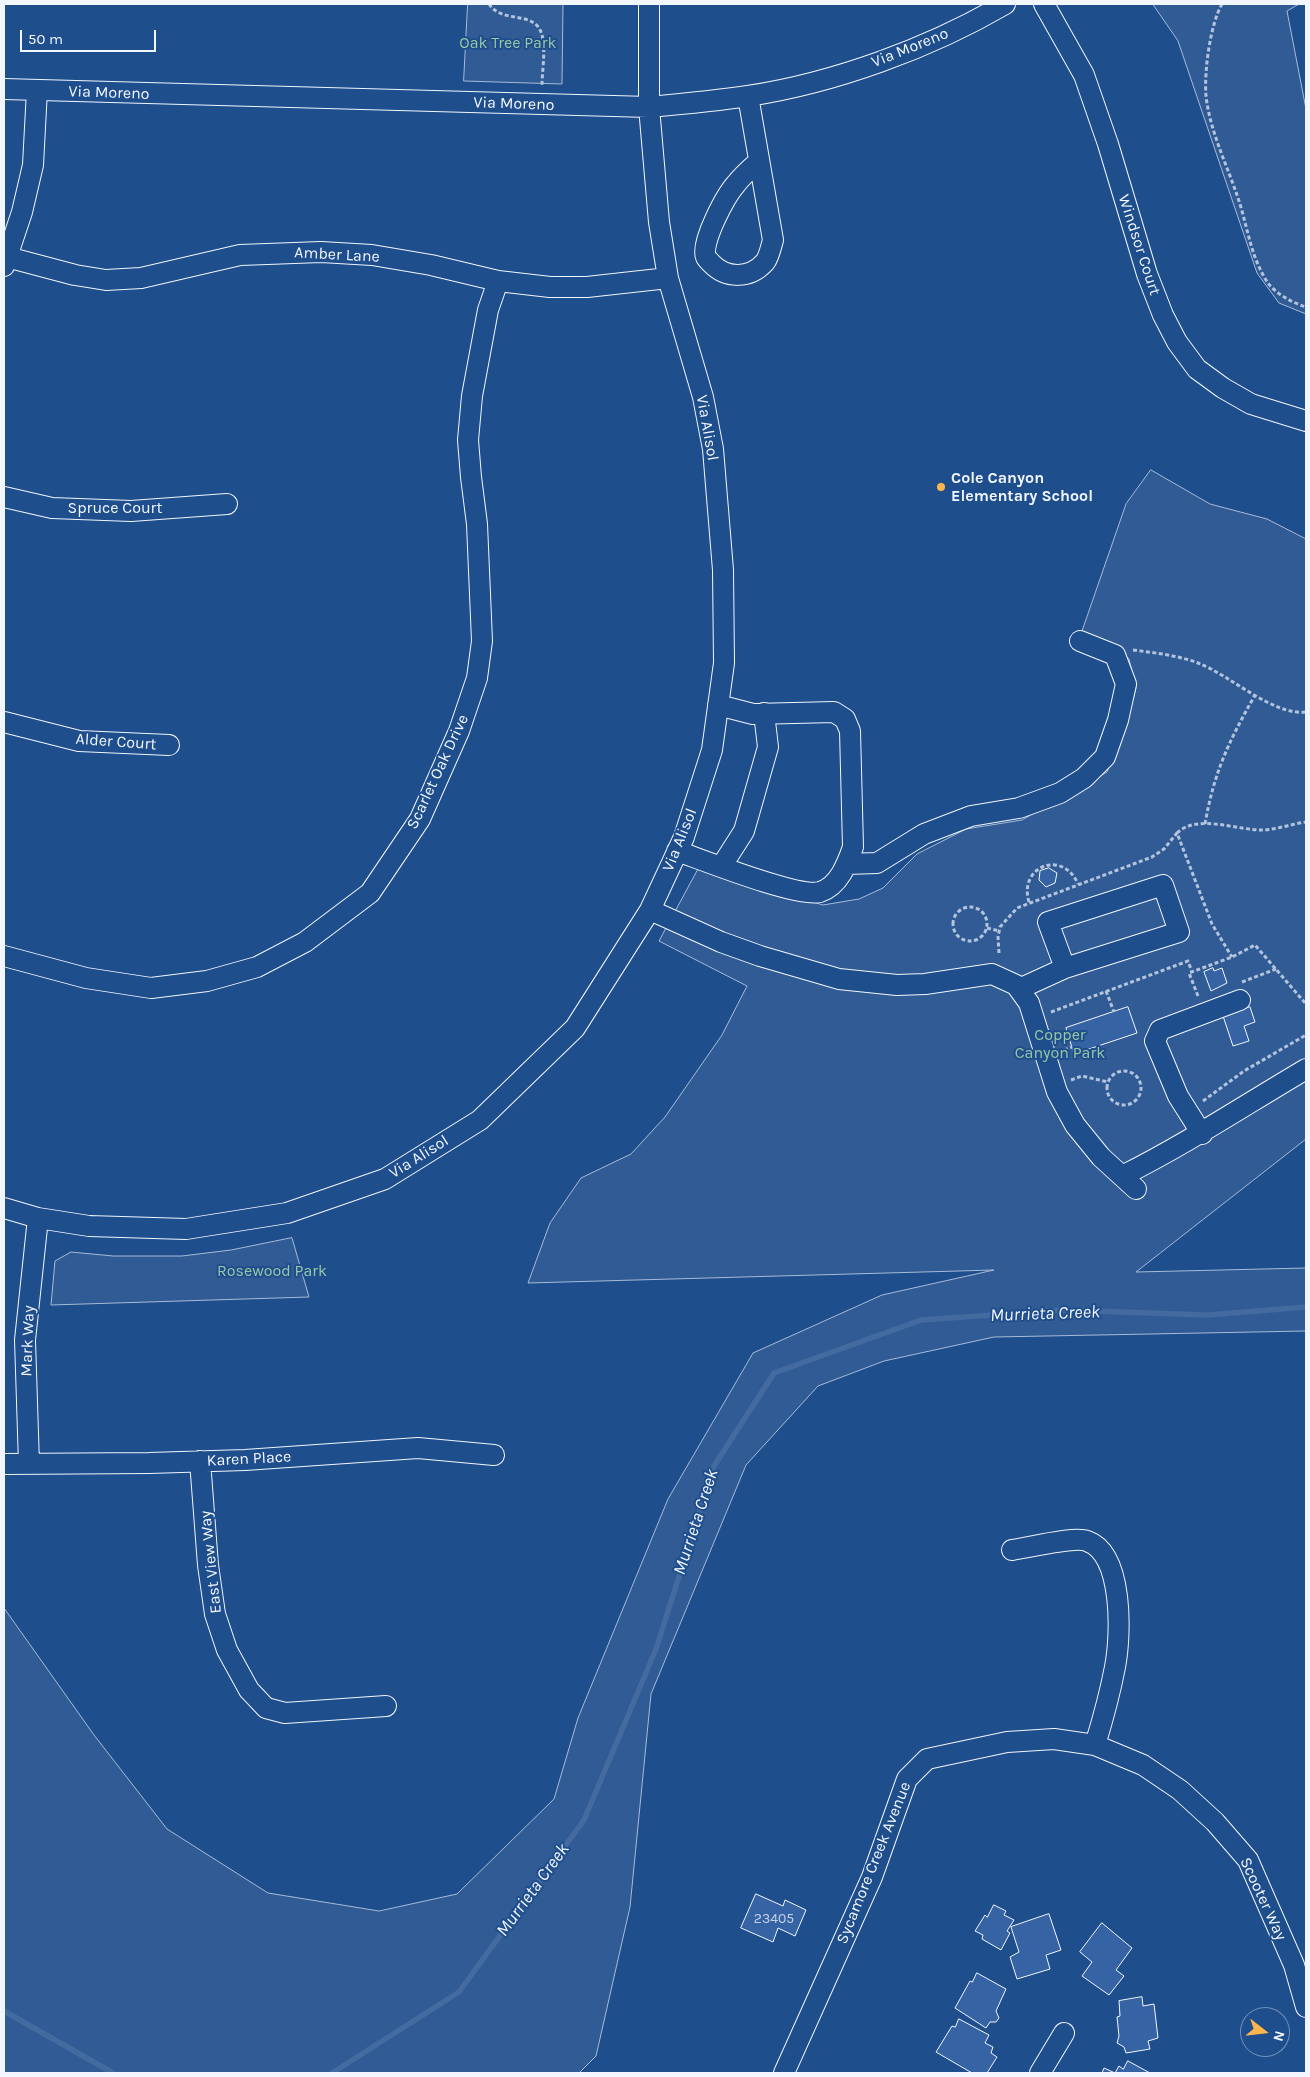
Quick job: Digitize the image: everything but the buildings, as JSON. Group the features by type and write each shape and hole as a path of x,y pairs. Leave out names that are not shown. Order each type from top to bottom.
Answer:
{"street":[{"name":"Via Alisol","path":"4,1208 38,1218 89,1226 186,1229 287,1213 385,1178 480,1120 576,1028 650,910 684,837 712,750 724,663 723,570 713,449 703,397 668,278 658,222 649,107 649,4"},
{"name":"Via Moreno","path":"4,90 649,107 748,96 791,87 871,64 979,19 1005,4"},
{"name":"Windsor Court","path":"1044,4 1084,75 1108,144 1147,274 1163,315 1177,342 1197,369 1223,388 1251,404 1306,421"},
{"path":"6,261 22,212 33,165 37,90"},
{"path":"748,96 773,240 766,261 751,272 740,276 726,274 706,257 705,244 713,222 735,184 758,162"},
{"name":"Amber Lane","path":"6,261 106,280 141,278 240,255 321,252 372,255 430,265 498,281 550,286 587,287 668,278"},
{"name":"Scarlet Oak Drive","path":"4,956 86,978 151,988 207,981 258,967 305,942 370,893 420,819 460,731 477,678 482,641 477,524 468,440 472,396 488,310 498,281"},
{"name":"Spruce Court","path":"4,497 52,508 121,510 227,504"},
{"path":"847,864 877,863 924,834 971,816 1019,808 1060,793 1091,771 1105,757 1118,720 1126,684 1115,656 1080,640"},
{"path":"677,851 773,884 802,891 820,892 836,881 847,864 853,847 850,731 845,719 834,712 753,714 718,705"},
{"path":"722,866 744,830 768,748 764,713"},
{"name":"Alder Court","path":"4,722 79,741 169,745"},
{"path":"1019,989 1065,968 1179,932 1163,885 1048,922 1065,968"},
{"path":"650,910 721,942 760,956 839,978 897,986 925,984 992,974 1016,985 1029,1003 1058,1092 1075,1125 1101,1156 1129,1182 1254,1100 1306,1069"},
{"path":"1202,1134 1178,1096 1155,1041 1160,1030 1241,991"},
{"name":"Mark Way","path":"29,1464 25,1340 38,1218"},
{"name":"Karen Place","path":"4,1464 200,1461 418,1448 494,1455"},
{"name":"East View Way","path":"200,1461 208,1565 215,1614 227,1650 249,1690 266,1708 285,1713 386,1706"},
{"path":"1012,1550 1062,1542 1087,1541 1104,1552 1112,1573 1119,1616 1115,1666 1095,1745"},
{"name":"Sycamore Creek Avenue","path":"784,2073 872,1877 907,1779 927,1759 1007,1742 1054,1740 1095,1745"},
{"name":"Scooter Way","path":"1095,1745 1143,1765 1180,1790 1215,1822 1248,1860 1294,1965 1306,2007"},
{"path":"1040,2073 1064,2033"}],"path":[{"path":"489,4 497,14 524,18 536,24 541,34 541,105"},
{"path":"1222,4 1214,24 1206,74 1206,97 1214,128 1240,204 1258,266 1270,285 1288,299 1306,307"},
{"path":"1131,649 1198,663 1216,671 1254,695 1290,712 1306,712"},
{"path":"1205,824 1211,789 1226,748 1254,695"},
{"path":"1177,833 1182,828 1191,825 1205,824 1264,830 1306,822"},
{"path":"1030,902 1027,894 1027,883 1034,872 1044,866 1054,864 1066,868 1074,875 1078,884"},
{"path":"973,906 983,912 987,928 980,938 975,941 964,940 959,938 953,929 953,917 961,908 973,906"},
{"path":"987,928 999,932"},
{"path":"1207,995 1198,998 1189,973 1232,957 1255,945 1306,1004"},
{"path":"1048,1013 1188,961 1192,972"},
{"path":"1241,991 1276,969"},
{"path":"1106,991 1114,1012"},
{"path":"1197,1106 1244,1071 1306,1035"},
{"path":"1132,1072 1140,1080 1142,1092 1136,1102 1130,1105 1118,1105 1109,1097 1107,1092 1108,1082 1116,1073 1132,1072"},
{"path":"1071,1081 1082,1076 1108,1082"}],"shaded area":[{"name":"Oak Tree Park","path":"468,4 563,4 562,84 464,81"},
{"path":"1153,4 1299,4 1287,11 1306,109 1306,314 1279,303 1257,273 1178,41"},
{"name":"Copper Canyon Park","path":"1151,470 1210,504 1267,519 1306,539 1306,1139 1136,1272 1306,1268 1306,1331 994,1337 884,1361 818,1386 746,1465 651,1694 630,1907 596,2056 579,2073 4,2073 4,1608 94,1735 167,1829 268,1893 379,1911 457,1894 554,1799 578,1718 668,1499 753,1353 882,1295 994,1270 528,1283 550,1223 581,1178 631,1154 665,1117 722,1035 747,986 659,941 699,867 823,905 859,899 883,888 917,854 966,829 1022,820 1107,772 1128,718 1136,688 1129,659 1118,648 1082,631 1126,504"},
{"name":"Rosewood Park","path":"292,1238 309,1297 51,1305 55,1261 71,1252 113,1256 182,1256 231,1250"}],"waterway":[{"name":"Murrieta Creek","path":"332,2073 459,1992 584,1820 656,1649 714,1466 774,1373 921,1320 1063,1310 1208,1315 1306,1307"},
{"name":"Murrieta Creek","path":"4,2011 113,2073"}],"place":[{"name":"Cole Canyon Elementary School","path":"941,487"}]}
